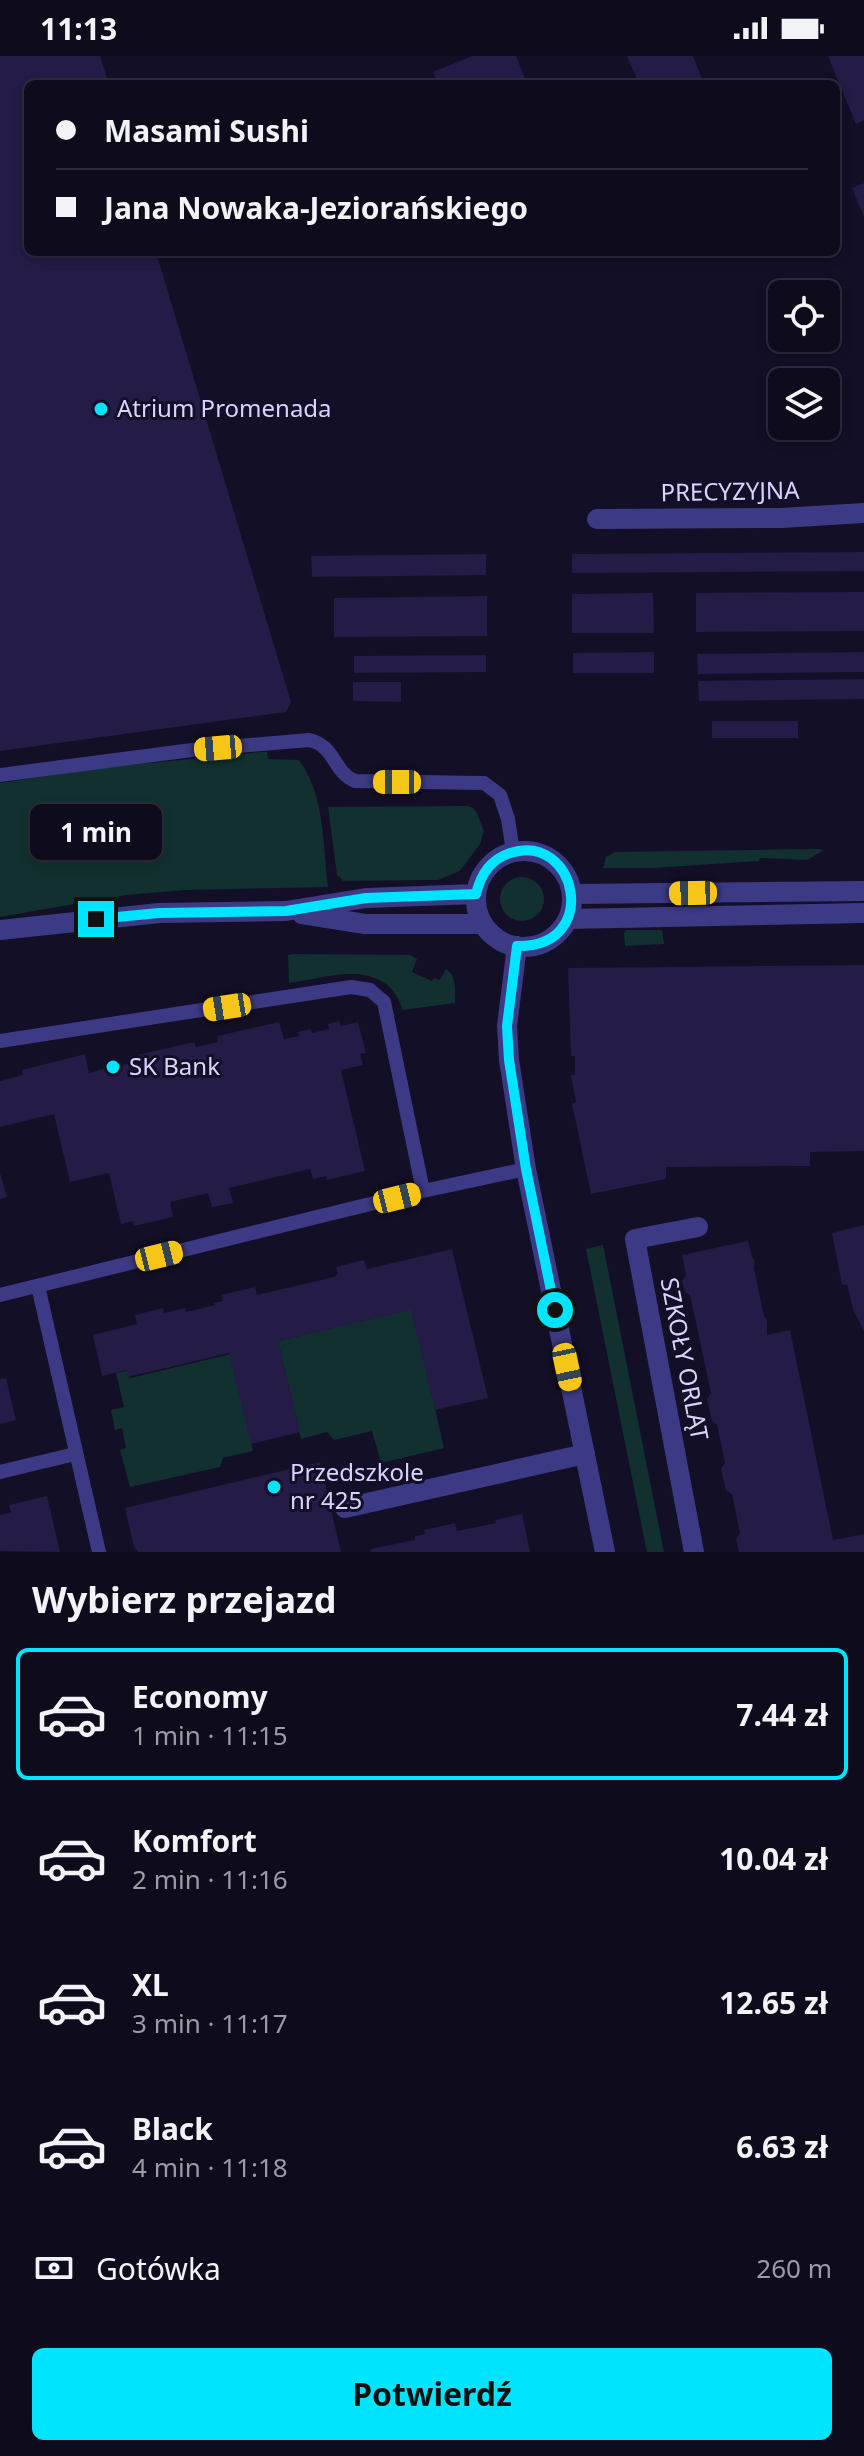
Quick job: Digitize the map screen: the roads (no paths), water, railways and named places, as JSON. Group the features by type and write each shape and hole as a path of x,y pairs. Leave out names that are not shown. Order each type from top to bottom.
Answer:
{"street":[{"name":"PRECYZYJNA","path":"597,519 781,518 864,513"},
{"path":"513,852 540,853 562,869 569,881 572,894 568,919 561,929 541,944 517,946 504,942 492,935 483,924 477,909 476,894 480,879 500,857 513,852"},
{"path":"572,894 864,891"},
{"path":"0,930 159,913 286,911 366,898 476,894"},
{"path":"286,911 365,924 483,924"},
{"path":"568,919 864,913"},
{"path":"517,946 507,1026 509,1060 526,1169 605,1552"},
{"name":"SZKOŁY ORLĄT","path":"694,1552 635,1239 698,1227"},
{"path":"345,1508 585,1454"}],"lane":[{"path":"0,775 192,750 309,740 325,746 343,772 355,781 484,783 500,795 508,819 513,852"},
{"path":"0,1041 351,987 370,990 384,1002 423,1191"},
{"path":"0,1295 423,1191 526,1169"},
{"path":"38,1286 99,1552"},
{"path":"0,1472 75,1454"}],"place":[{"name":"Atrium Promenada","path":"101,409"},
{"name":"SK Bank","path":"113,1067"},
{"name":"Przedszkole nr 425","path":"274,1487"}]}
